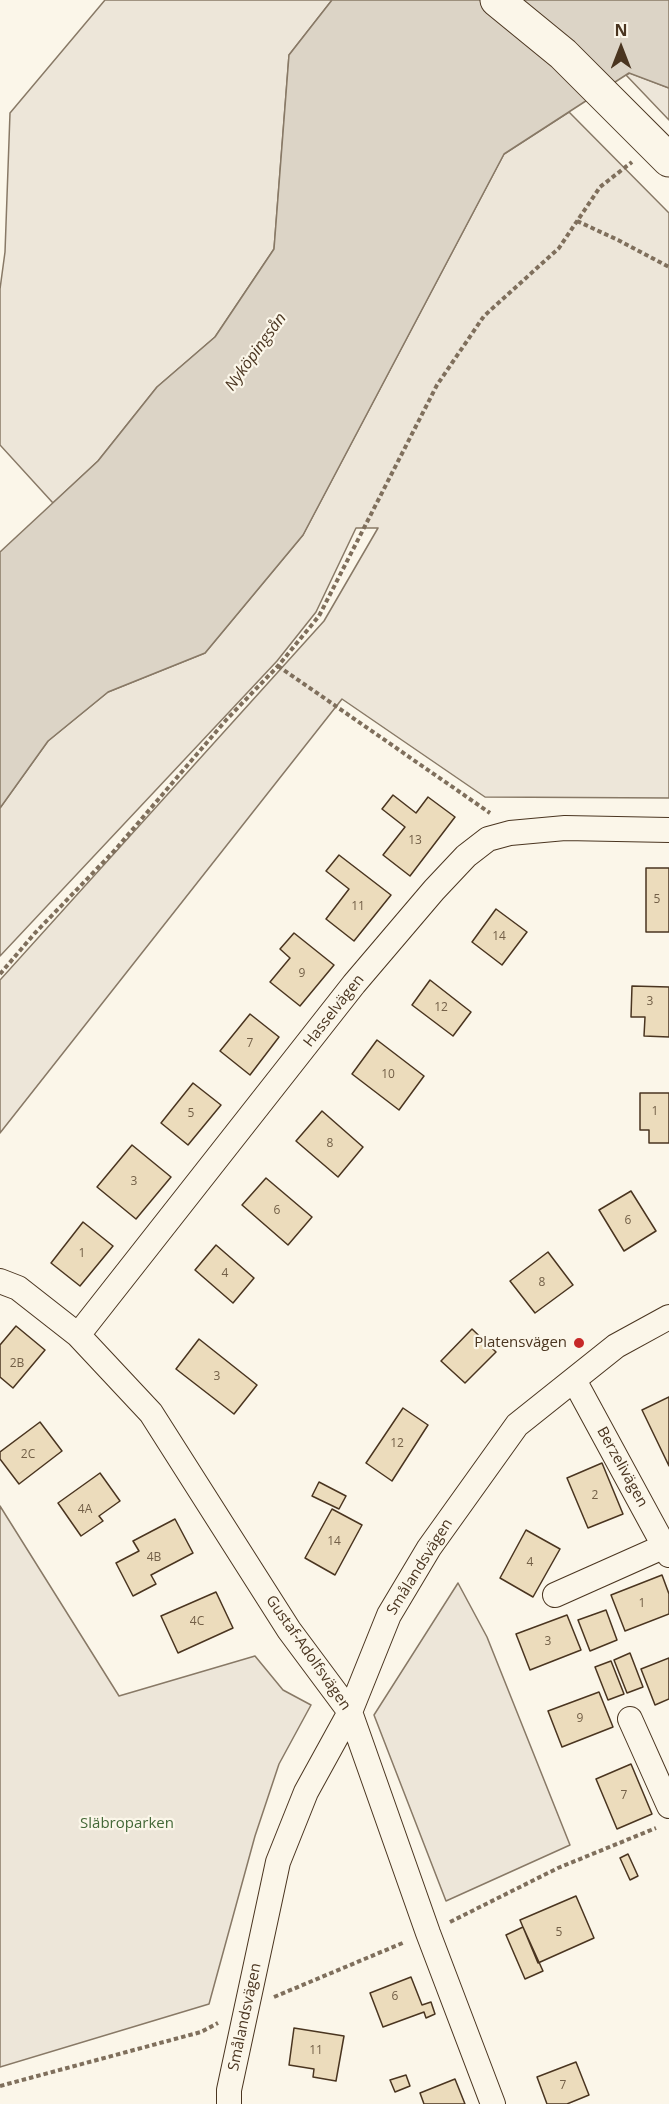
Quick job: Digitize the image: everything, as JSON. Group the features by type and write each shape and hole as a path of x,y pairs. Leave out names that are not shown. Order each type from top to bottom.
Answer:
{"main road":[{"path":"497,0 563,54 656,157"}],"street":[{"name":"Hasselvägen","path":"78,1335 354,984 466,856 488,839 510,833 565,828 669,830"},
{"name":"Gustaf-Adolfsvägen","path":"0,1281 18,1288 78,1335 151,1413 289,1630 350,1712 428,1933 493,2104"},
{"name":"Smålandsvägen","path":"229,2104 229,2090 278,1862 306,1792 350,1712 389,1615 429,1548 517,1425 616,1346 669,1317"},
{"name":"Berzelivägen","path":"574,1380 667,1551"},
{"path":"555,1595 667,1551"},
{"path":"630,1719 663,1817"}],"path":[{"path":"0,974 35,933 115,850 227,718 278,666 319,616 437,385 484,316 559,248 600,187 656,157"},
{"path":"577,221 669,267"},
{"path":"278,666 490,813 510,833"},
{"path":"558,1868 663,1817"},
{"path":"0,2086 201,2032 248,2008"}],"green space":[{"path":"105,0 332,0 289,55 274,249 215,337 157,387 98,461 53,503 0,445 0,289 5,252 10,113"},
{"path":"630,73 669,88 669,120 626,75"},
{"path":"569,112 669,213 669,798 485,797 342,699 0,1133 0,980 324,621 378,528 356,528 316,612 277,661 0,956 0,808 48,741 108,692 205,653 303,535 504,154"},
{"name":"Släbroparken","path":"0,1506 119,1696 255,1656 283,1690 311,1705 279,1764 255,1836 209,2004 0,2067"},
{"path":"458,1583 487,1637 570,1845 446,1901 374,1715"}],"water":[{"name":"Nyköpingsån","path":"332,0 669,0 669,88 629,73 504,154 303,535 205,653 108,692 48,741 0,808 0,552 98,461 157,387 215,337 274,249 289,55"}],"building":[{"path":"393,795 416,813 428,797 455,817 410,876 383,855 405,827 382,809"},
{"path":"339,855 391,895 354,941 326,919 349,889 326,871"},
{"path":"646,868 669,868 669,932 646,932"},
{"path":"496,909 527,932 502,965 472,942"},
{"path":"294,933 334,965 300,1006 270,982 290,958 280,949"},
{"path":"430,980 471,1012 453,1036 412,1005"},
{"path":"632,986 669,987 669,1037 644,1036 645,1017 631,1017"},
{"path":"250,1014 279,1037 250,1075 220,1051"},
{"path":"377,1040 424,1076 399,1110 352,1074"},
{"path":"193,1083 221,1105 188,1145 161,1123"},
{"path":"640,1093 669,1093 669,1143 649,1143 649,1130 640,1130"},
{"path":"322,1111 363,1147 338,1177 296,1141"},
{"path":"132,1145 171,1177 136,1219 97,1187"},
{"path":"266,1178 312,1217 288,1245 242,1205"},
{"path":"631,1191 656,1231 624,1251 599,1210"},
{"path":"83,1222 113,1246 80,1286 51,1263"},
{"path":"216,1245 254,1278 233,1303 195,1270"},
{"path":"548,1252 573,1285 535,1313 510,1281"},
{"path":"16,1326 45,1350 13,1388 0,1377 0,1345"},
{"path":"472,1329 496,1352 465,1383 441,1361"},
{"path":"199,1339 257,1385 234,1414 176,1369"},
{"path":"669,1397 669,1466 642,1410"},
{"path":"403,1408 428,1425 392,1481 366,1463"},
{"path":"40,1422 62,1451 19,1484 0,1459 0,1452"},
{"path":"602,1463 623,1514 588,1528 567,1478"},
{"path":"100,1473 120,1501 99,1516 103,1521 81,1536 58,1503"},
{"path":"319,1482 346,1496 339,1509 312,1496"},
{"path":"332,1509 362,1525 335,1575 305,1558"},
{"path":"175,1519 193,1553 151,1575 156,1584 133,1596 116,1563 139,1551 133,1541"},
{"path":"526,1530 560,1549 533,1597 500,1578"},
{"path":"662,1575 669,1594 669,1614 625,1631 611,1595"},
{"path":"216,1592 233,1628 178,1653 161,1616"},
{"path":"606,1610 617,1640 590,1651 578,1620"},
{"path":"567,1615 581,1650 530,1670 516,1634"},
{"path":"630,1653 643,1687 627,1693 614,1660"},
{"path":"669,1658 669,1699 655,1705 641,1669"},
{"path":"611,1661 624,1694 608,1700 595,1667"},
{"path":"599,1692 613,1727 562,1747 548,1711"},
{"path":"631,1764 652,1814 617,1829 596,1779"},
{"path":"628,1854 638,1876 630,1880 620,1858"},
{"path":"576,1896 594,1938 538,1963 520,1920"},
{"path":"523,1927 543,1971 525,1979 506,1935"},
{"path":"411,1977 422,2005 431,2002 435,2014 426,2018 424,2012 383,2027 370,1993"},
{"path":"294,2028 344,2036 336,2081 313,2077 314,2069 289,2065"},
{"path":"576,2062 589,2095 567,2104 547,2104 537,2077"},
{"path":"406,2075 410,2086 395,2092 390,2080"},
{"path":"455,2079 465,2104 424,2104 420,2093"}],"place":[{"name":"Platensvägen","path":"579,1343"}]}
